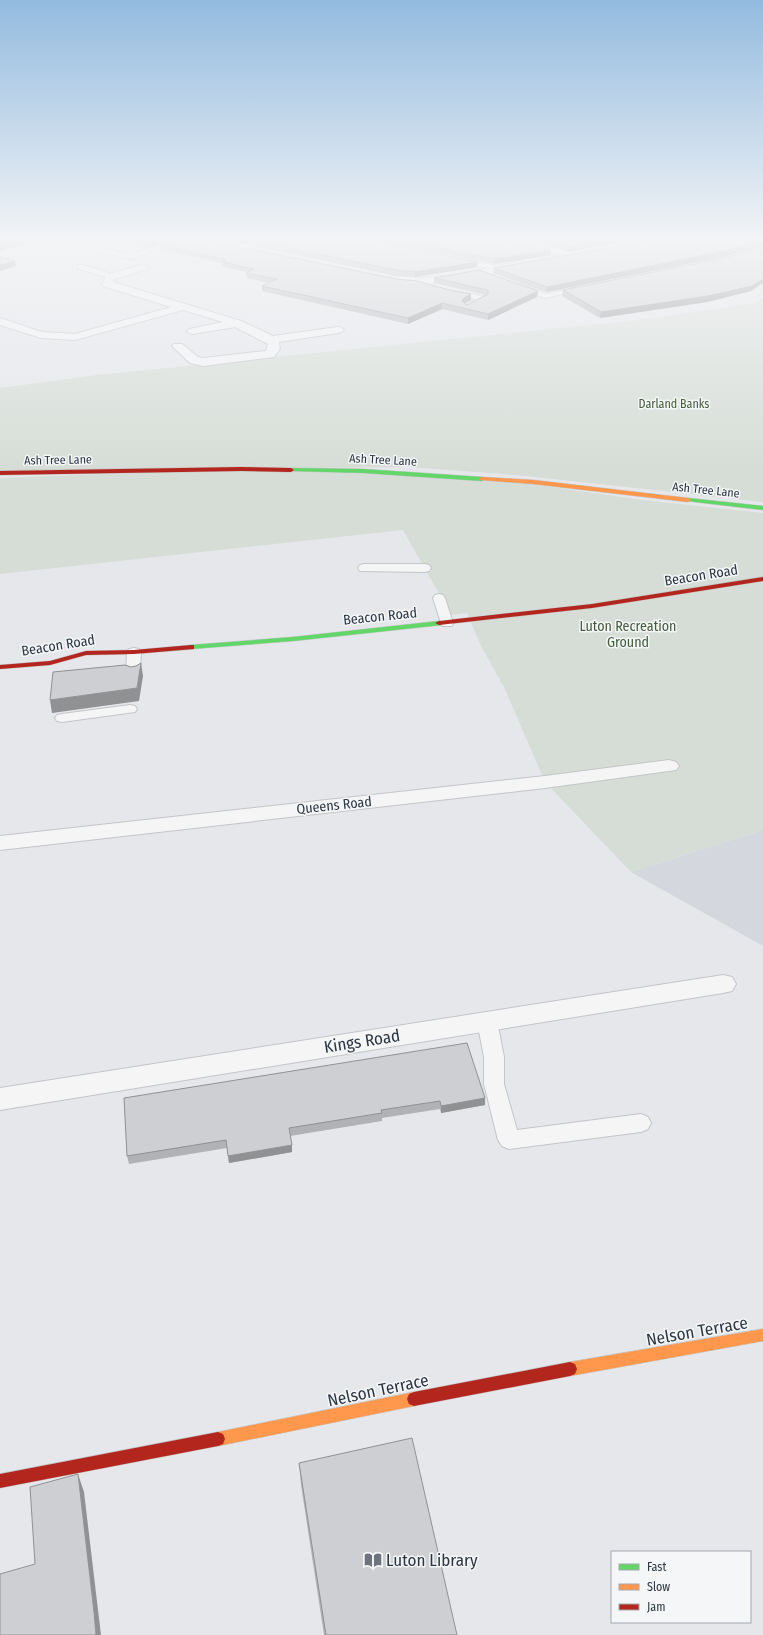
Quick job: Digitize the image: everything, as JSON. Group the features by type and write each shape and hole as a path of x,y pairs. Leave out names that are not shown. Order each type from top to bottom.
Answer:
{"street":[{"path":"0,321 41,335 75,337 150,316"},
{"path":"178,346 194,360 204,362 270,354 274,349 274,344 271,340 237,323 214,316"},
{"path":"194,331 237,323"},
{"path":"271,340 338,330"},
{"name":"Ash Tree Lane","path":"0,473 241,469 363,471 533,482 763,508"},
{"name":"Beacon Road","path":"0,667 47,663 86,653 134,652 293,639 447,623 592,606 763,579"},
{"name":"Queens Road","path":"0,843 545,782 669,766"},
{"name":"Kings Road","path":"0,1099 487,1020 723,984"},
{"name":"Nelson Terrace","path":"0,1481 156,1452 471,1387 763,1335"}],"lane":[{"path":"364,568 425,568"},
{"path":"440,598 447,623"},
{"path":"133,674 134,652"},
{"path":"62,718 130,709"},
{"path":"487,1020 494,1057 494,1084 509,1140 641,1123"}],"shaded area":[{"path":"763,830 763,946 631,872"}],"green space":[{"name":"Darland Banks","path":"663,316 763,316 763,502 516,475 410,467 0,471 0,388 97,375 630,321"},
{"name":"Luton Recreation Ground","path":"241,469 495,479 643,500 763,513 763,830 631,872 545,782 505,689 481,646 467,613 451,615 403,530 0,574 0,478"}],"building":[{"path":"141,663 137,688 50,700 53,672 125,665 131,667"},
{"path":"467,1043 485,1098 441,1106 440,1101 381,1110 382,1113 289,1128 292,1145 228,1156 226,1140 127,1156 124,1098"},
{"name":"Luton Library","path":"412,1438 457,1635 326,1635 299,1463"},
{"path":"78,1474 96,1635 0,1635 0,1574 35,1564 30,1487"}],"traffic: fast":[{"path":"291,470 363,471 482,479"},
{"path":"688,500 763,508"},
{"path":"191,647 293,639 439,623"}],"traffic: slow":[{"path":"482,479 533,482 688,500"},
{"path":"570,1369 763,1335"},
{"path":"218,1439 414,1399"}],"traffic: jam":[{"path":"0,473 241,469 291,470"},
{"path":"439,623 592,606 763,579"},
{"path":"0,667 50,663 86,653 134,652 191,647"},
{"path":"414,1399 570,1369"},
{"path":"0,1481 218,1439"}],"place":[{"name":"Luton Library","path":"373,1560"}]}
